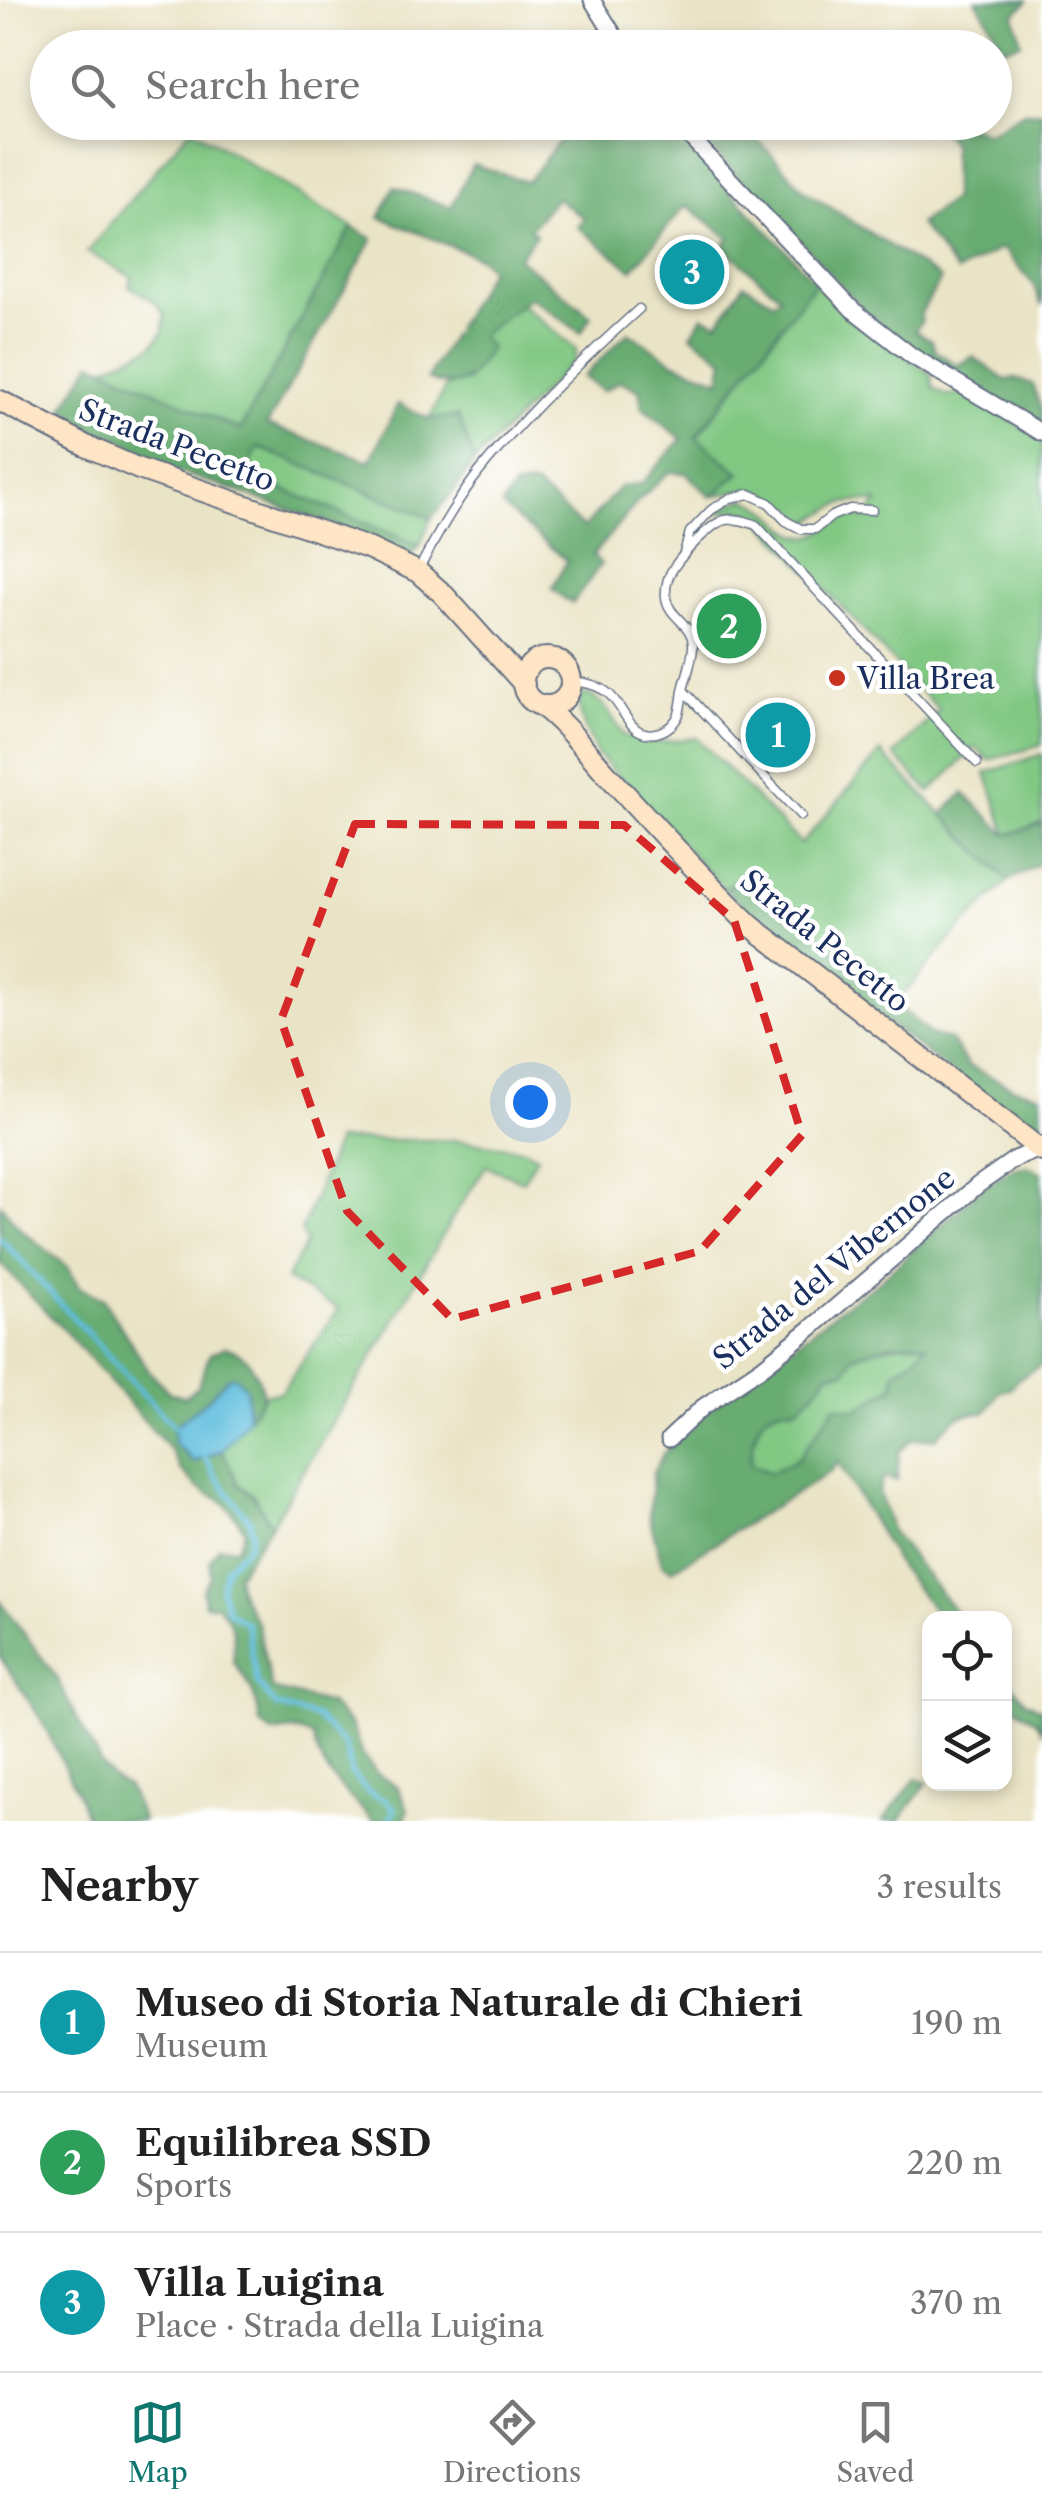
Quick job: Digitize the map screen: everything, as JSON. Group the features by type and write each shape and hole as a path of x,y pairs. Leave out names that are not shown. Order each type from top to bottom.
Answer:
{"main road":[{"name":"Strada Pecetto","path":"0,400 139,469 368,548 418,572 444,594 524,684 530,698 560,720 750,925 1041,1150"},
{"name":"Strada Pecetto","path":"481,636 517,657 545,658 566,667 576,724 590,756"},
{"path":"524,684 527,670 538,660"},
{"path":"542,706 558,704 570,687"}],"street":[{"path":"592,0 611,30"},
{"path":"693,140 852,310 912,356 1042,432"},
{"name":"Strada del Vibernone","path":"668,1439 703,1407 810,1329 978,1185 1015,1160 1041,1150"}],"lane":[{"path":"418,572 441,528 486,462 580,362 640,309"},
{"path":"683,557 690,532 711,510 729,499 749,494 769,503 801,529 815,529 850,509 872,510"},
{"path":"570,687 598,687 610,695 642,734 667,729 678,718 694,644 690,631 670,611 667,582 673,568 714,524 728,519 743,520 756,525 977,763"},
{"path":"684,690 801,816"}],"highlighted area":[{"path":"355,824 624,825 734,920 802,1135 700,1251 452,1319 347,1211 281,1020"}],"green space":[{"path":"976,0 1027,0 1014,14 1021,43 1012,46 1012,30 994,30"},
{"path":"1042,111 1042,306 1033,284 1002,248 957,272 919,224 953,199 949,140 1012,140 1012,119 1024,112"},
{"path":"181,140 211,140 352,227 240,430 104,368 151,347 163,332 165,315 154,301 129,286 132,277 87,252"},
{"path":"560,140 682,140 816,282 696,437 740,473 711,497 686,473 669,472 641,498 593,555 601,564 572,604 552,589 567,561 502,506 514,487 535,485 584,528 621,486 641,484 682,439 642,407 639,389 620,381 603,391 583,377 628,332 675,363 720,380 724,359 691,335 703,316 718,323 744,284 774,302 780,296 723,247 729,238 686,205 632,270 578,227 584,218 556,198 530,229 536,234 518,258 591,316 581,333 530,297 480,336 490,349 464,380 450,384 427,379 490,269 480,258 380,217 394,187 451,207 473,164 527,182"},
{"path":"703,140 758,140 805,191 941,279 920,314 922,320 915,331 932,341 935,351 958,365 973,357 1005,380 1014,378 1032,384 1042,411 1042,424 905,343 864,311"},
{"path":"352,227 373,239 267,425 370,461 398,404 429,419 458,416 475,461 431,518 258,447 246,474 420,546 410,557 327,523 175,471 108,433 104,438 63,409 92,362 240,430"},
{"path":"816,282 854,320 931,374 933,388 947,396 963,392 1042,439 1042,745 989,760 976,747 930,792 894,755 939,710 753,513 718,513 745,499 763,507 797,534 810,536 853,512 865,519 878,502 842,504 810,522 760,491 711,497 739,473 696,438"},
{"path":"521,304 576,349 575,360 475,461 458,417 429,419 446,386 468,380 480,336"},
{"path":"257,446 431,518 420,546 245,475"},
{"path":"581,694 603,704 624,735 647,743 697,738 801,844 881,752 1008,881 957,932 895,1004 748,873 724,889 597,754 581,717"},
{"path":"1042,754 1042,823 1007,835 986,773"},
{"path":"964,793 1007,835 1042,823 1042,862 1008,881 942,814"},
{"path":"747,872 932,1036 951,1040 968,1066 1014,1088 1041,1095 1042,1143 791,948 724,889"},
{"path":"337,1140 455,1140 523,1149 537,1156 523,1181 486,1166 271,1525 253,1495 239,1485 222,1450 264,1395 281,1392 339,1309 286,1279 306,1243 301,1231"},
{"path":"1028,1166 1042,1173 1042,1365 999,1392 985,1413 957,1418 936,1438 913,1439 899,1452 897,1480 883,1478 879,1492 892,1532 954,1611 934,1611 900,1568 838,1462 830,1472 672,1570 662,1564 649,1516 653,1473 664,1453 704,1413 877,1283 983,1187 1011,1169","holes":["926,1344 918,1356 895,1372 894,1386 857,1410 835,1406 798,1459 770,1473 750,1464 756,1432 764,1417 778,1409 799,1406 828,1373 846,1371 854,1356 889,1345"]},
{"path":"0,1204 20,1229 68,1267 79,1287 103,1299 149,1371 170,1393 185,1397 198,1386 210,1354 225,1347 241,1354 251,1365 264,1395 248,1419 246,1388 229,1377 175,1427 194,1462 222,1450 239,1485 253,1495 271,1525 237,1575 240,1592 257,1623 272,1689 330,1704 351,1725 361,1752 377,1774 398,1787 408,1809 405,1821 373,1821 329,1773 313,1737 293,1730 272,1733 260,1723 251,1690 233,1661 231,1625 217,1605 205,1605 202,1590 211,1576 209,1561 219,1547 237,1548 245,1530 225,1503 197,1487 180,1469 171,1451 0,1263"},
{"path":"927,1343 918,1356 895,1372 894,1385 857,1410 835,1406 798,1459 770,1473 750,1464 756,1432 769,1413 799,1405 831,1371 859,1354"},
{"path":"0,1601 54,1674 101,1764 111,1777 128,1787 143,1821 87,1821 42,1721 0,1657"},
{"path":"1012,1684 1025,1701 1042,1709 1042,1731 1037,1722 1012,1706"},
{"path":"916,1778 922,1781 922,1790 899,1821 883,1821"}],"water":[{"path":"229,1377 236,1377 246,1388 248,1419 222,1450 194,1462 174,1443 174,1427"}],"waterway":[{"path":"0,1238 174,1427"},
{"path":"205,1457 250,1521 248,1546 226,1568 221,1589 228,1611 247,1624 257,1683 276,1706 316,1717 345,1746 351,1773 369,1793 386,1800 395,1810 389,1821"}],"place":[{"name":"Villa Luigina","path":"692,272"},
{"name":"Equilibrea SSD","path":"729,626"},
{"name":"Villa Brea","path":"837,678"},
{"name":"Museo di Storia Naturale di Chieri","path":"778,735"}]}
